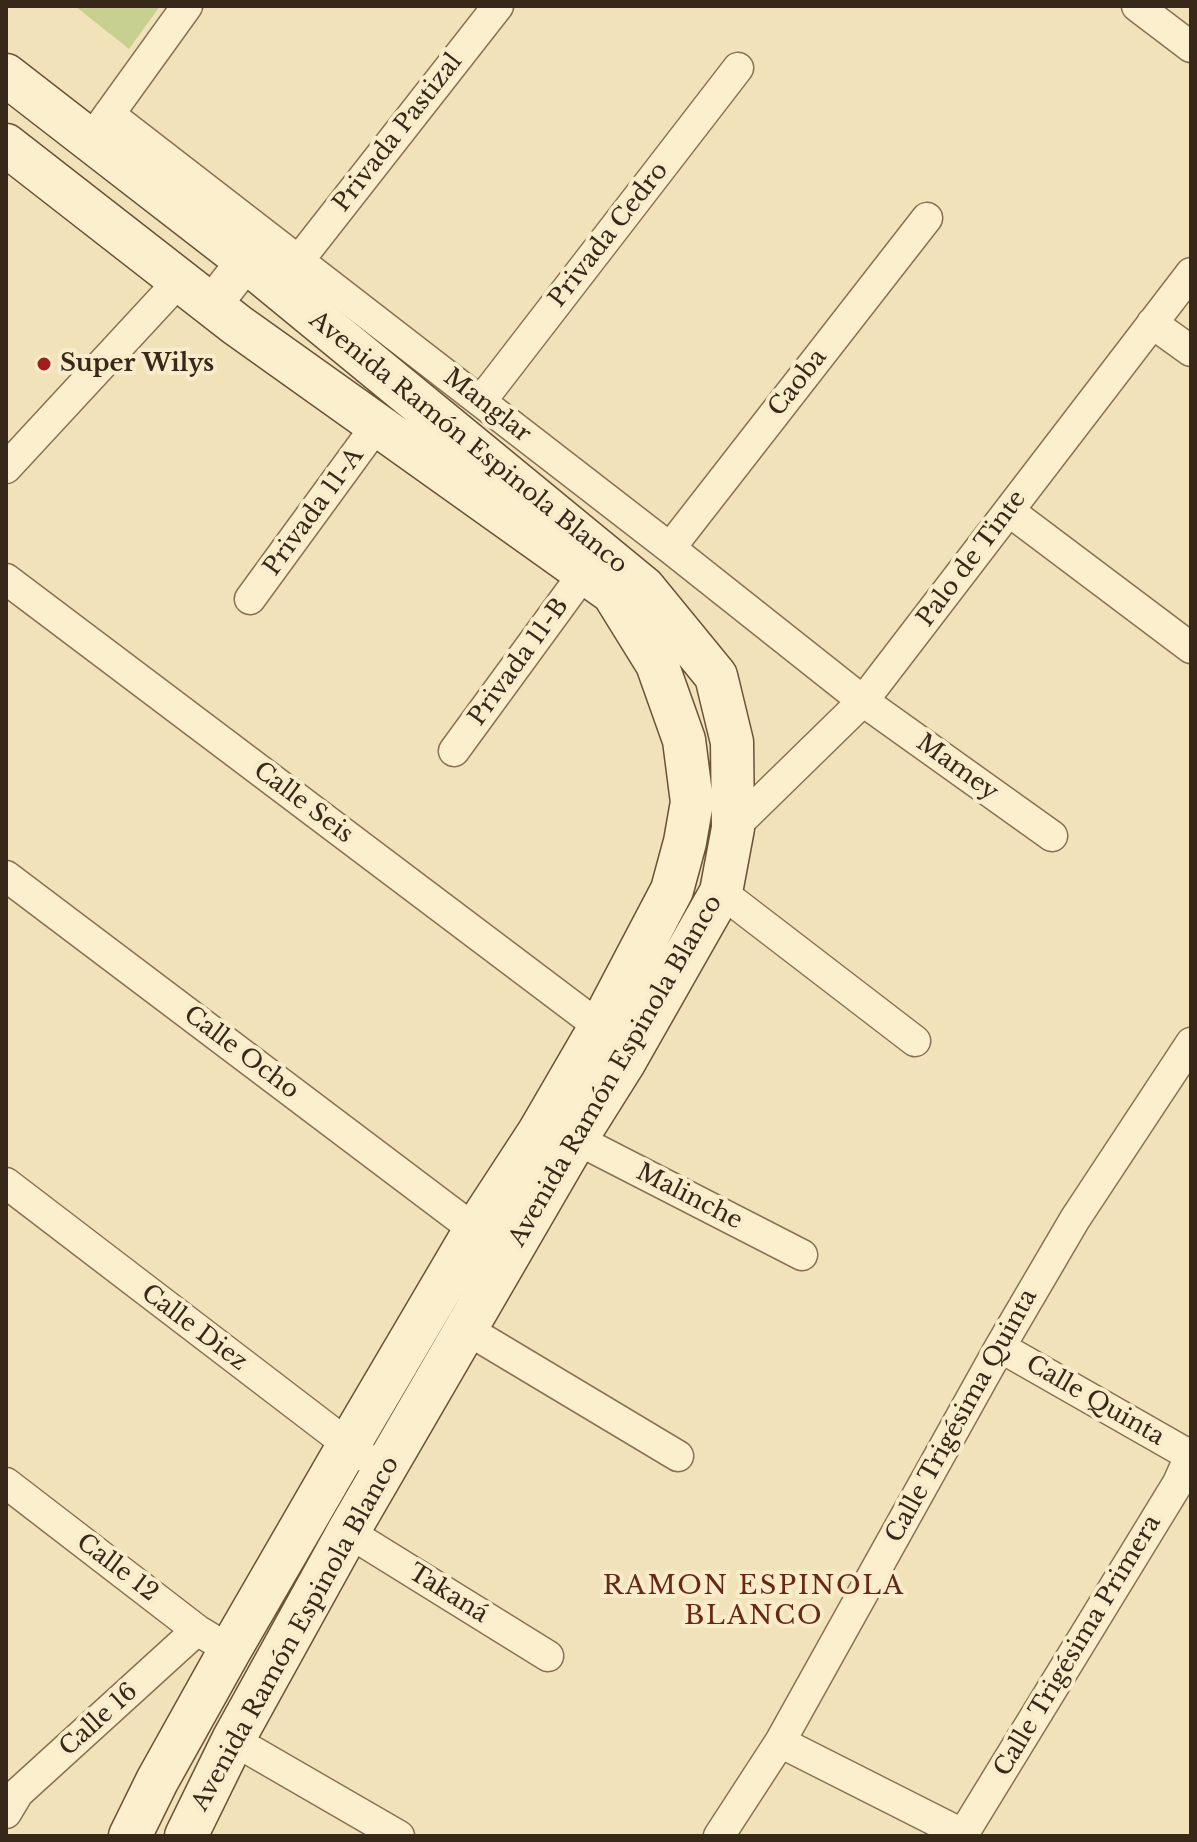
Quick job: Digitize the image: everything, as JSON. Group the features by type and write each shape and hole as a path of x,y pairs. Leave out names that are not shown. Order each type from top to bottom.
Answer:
{"main road":[{"name":"Avenida Ramón Espinola Blanco","path":"6,75 100,127 246,261 644,588 716,676 732,742 733,828 721,892 348,1532 233,1740 186,1836"},
{"name":"Avenida Ramón Espinola Blanco","path":"6,145 196,293 613,593 657,664 684,740 692,802 672,890 600,1027 539,1132 475,1230 348,1446 214,1640 157,1781 130,1836"}],"street":[{"path":"100,127 187,6"},
{"name":"Privada Pastizal","path":"299,260 498,6"},
{"path":"1137,6 1191,47"},
{"name":"Privada Cedro","path":"481,401 738,68"},
{"name":"Manglar","path":"100,127 299,260 863,701"},
{"name":"Caoba","path":"670,548 927,218"},
{"path":"6,468 196,293 246,261"},
{"name":"Palo de Tinte","path":"733,828 863,701 1191,273"},
{"path":"1152,323 1191,351"},
{"name":"Privada 11-A","path":"250,599 377,425"},
{"path":"1009,511 1191,648"},
{"name":"Privada 11-B","path":"454,751 584,573"},
{"name":"Calle Seis","path":"6,579 600,1027"},
{"name":"Mamey","path":"863,701 1052,836"},
{"name":"Calle Ocho","path":"6,876 475,1230"},
{"path":"721,892 915,1041"},
{"name":"Calle Trigésima Quinta","path":"719,1836 780,1742 1000,1347 1075,1219 1191,1043"},
{"name":"Malinche","path":"576,1139 802,1255"},
{"name":"Calle Diez","path":"6,1183 384,1471"},
{"path":"466,1329 678,1456"},
{"name":"Calle Quinta","path":"1000,1347 1191,1455"},
{"name":"Calle Trigésima Primera","path":"964,1835 1178,1483 1191,1455"},
{"name":"Calle 12","path":"6,1483 214,1640"},
{"name":"Takaná","path":"348,1532 548,1656"},
{"name":"Calle 16","path":"10,1797 214,1640"},
{"path":"233,1740 399,1836"},
{"path":"780,1742 964,1835"}],"green space":[{"path":"75,6 160,6 129,49"}],"place":[{"name":"Super Wilys","path":"44,364"}],"district":[{"name":"RAMON ESPINOLA BLANCO","path":"754,1602"}]}
